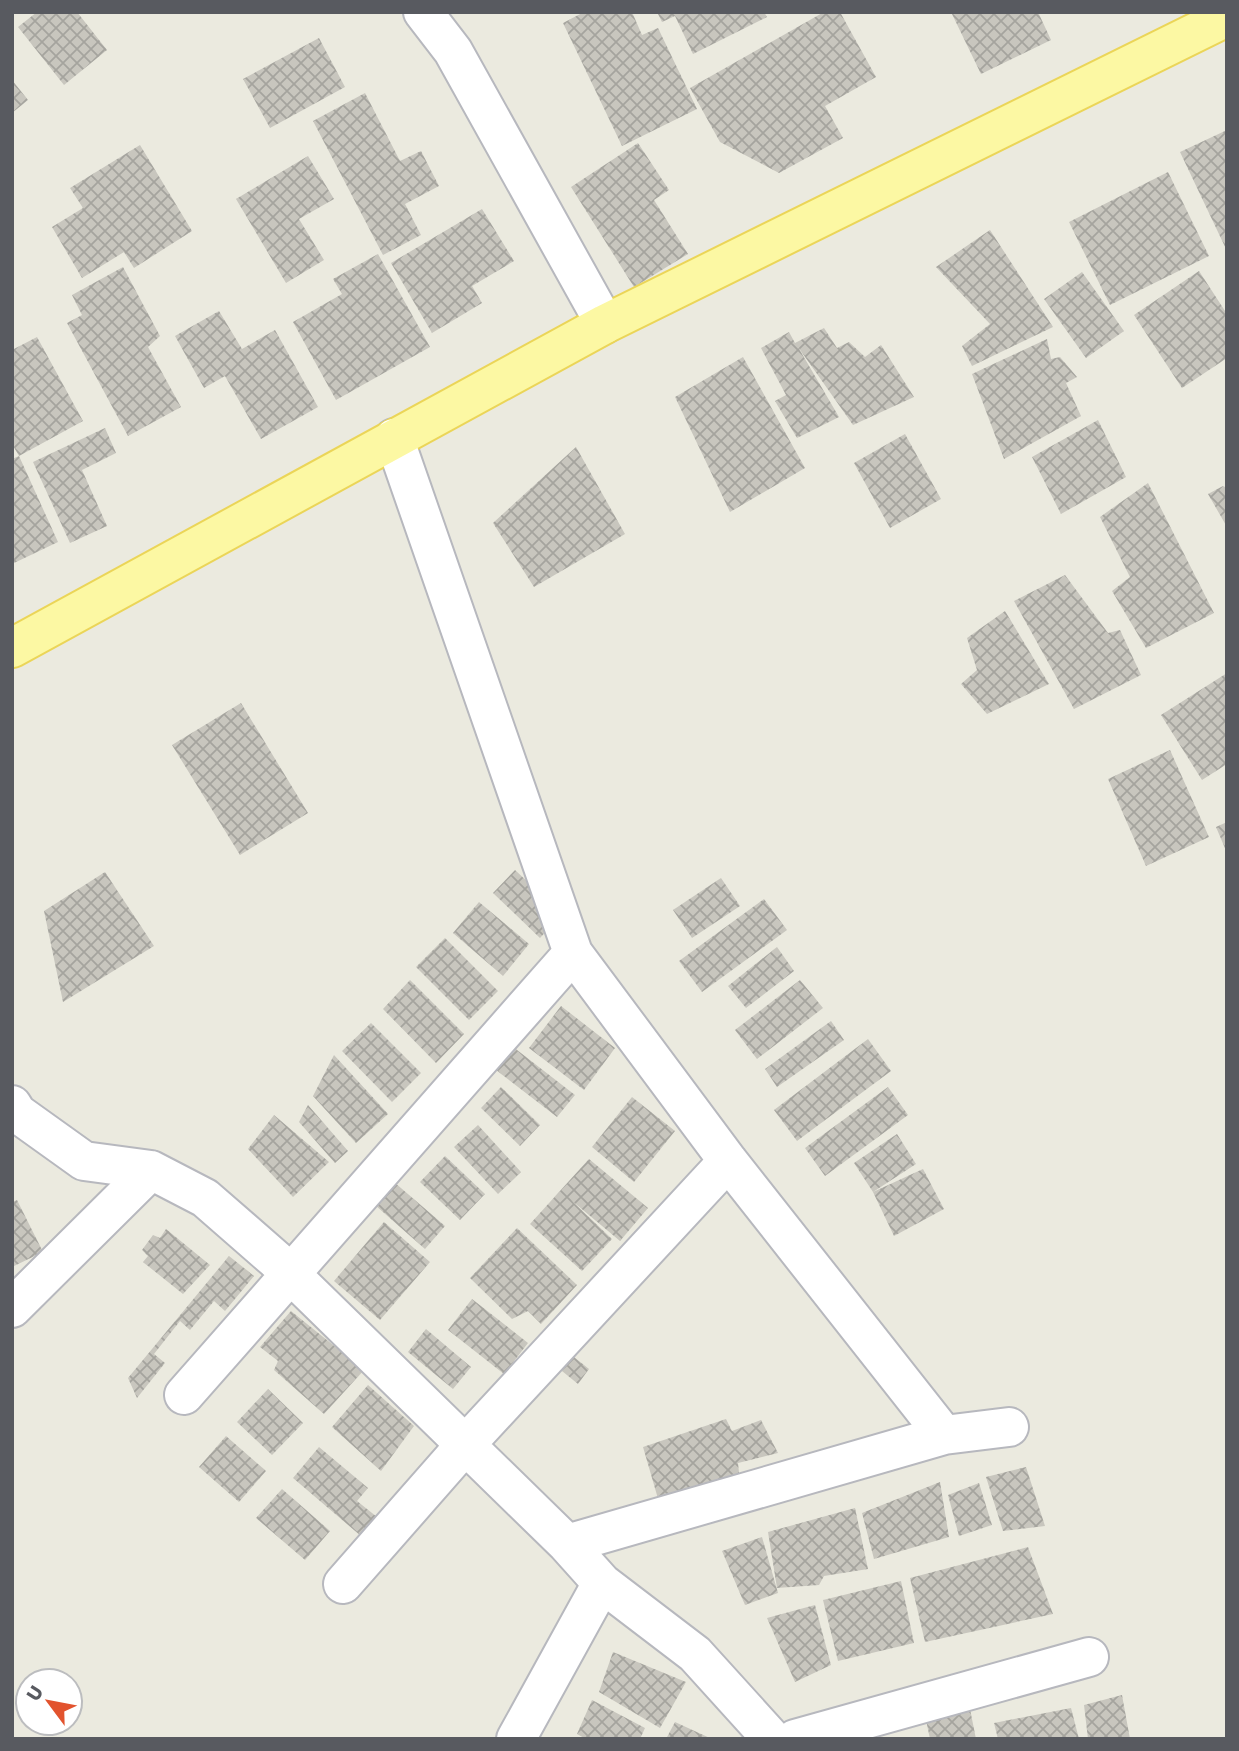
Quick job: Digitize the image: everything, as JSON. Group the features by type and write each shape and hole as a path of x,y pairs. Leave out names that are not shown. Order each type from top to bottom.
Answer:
{"main road":[{"path":"12,648 604,324 1227,17"}],"street":[{"path":"423,12 453,51 604,324"},
{"path":"394,438 573,953 728,1161 944,1435"},
{"path":"184,1395 573,953"},
{"path":"12,1105 17,1113 84,1161 151,1170 205,1198 291,1276 465,1444 567,1544 602,1583 695,1654 772,1739"},
{"path":"343,1584 465,1444 728,1161"},
{"path":"12,1307 151,1170"},
{"path":"567,1544 944,1435 1009,1427"},
{"path":"516,1739 602,1583"},
{"path":"795,1739 1089,1657"}],"building":[{"path":"37,12 77,12 107,50 64,85 18,27"},
{"path":"584,12 632,12 642,35 658,28 697,109 622,146 563,23"},
{"path":"657,12 764,12 767,17 693,54 675,16 662,22"},
{"path":"824,12 840,12 876,77 825,106 843,138 779,173 720,142 690,88"},
{"path":"951,12 1038,12 1051,40 981,74"},
{"path":"319,38 345,87 270,128 243,79"},
{"path":"12,80 28,100 12,113"},
{"path":"365,93 400,161 421,151 439,186 405,204 421,235 383,255 313,121"},
{"path":"1227,130 1227,251 1180,152"},
{"path":"638,143 669,190 654,200 688,254 634,287 571,187"},
{"path":"140,145 192,231 134,268 124,252 82,278 52,227 83,208 70,188"},
{"path":"308,156 334,199 299,219 324,260 286,283 236,199"},
{"path":"1168,172 1209,256 1110,305 1069,222"},
{"path":"482,209 514,261 472,286 482,303 432,333 391,263"},
{"path":"990,230 1053,327 972,366 962,346 990,324 936,267"},
{"path":"378,254 430,347 336,400 293,322 342,294 333,279"},
{"path":"123,267 160,336 148,347 181,407 128,436 67,323 82,315 72,295"},
{"path":"1199,271 1227,314 1227,358 1182,388 1134,315"},
{"path":"1082,272 1124,331 1086,358 1044,299"},
{"path":"219,311 242,349 275,330 318,407 261,439 225,376 204,388 175,336"},
{"path":"824,328 837,348 849,342 865,357 881,345 914,397 853,425 798,347 839,417 797,438 775,401 786,395 761,348 789,332 795,343"},
{"path":"37,337 83,421 19,456 12,444 12,350"},
{"path":"1047,339 1051,359 1060,357 1077,377 1066,383 1081,416 1004,459 972,374"},
{"path":"743,357 805,468 730,512 675,397"},
{"path":"1098,420 1126,477 1061,514 1032,457"},
{"path":"105,428 116,453 82,470 107,526 70,543 33,462"},
{"path":"905,434 941,499 890,528 854,463"},
{"path":"576,447 625,534 534,587 493,523"},
{"path":"19,456 58,542 12,564 12,459"},
{"path":"1148,483 1214,613 1146,648 1112,591 1130,577 1100,517"},
{"path":"1223,486 1227,488 1227,527 1208,494"},
{"path":"1065,575 1108,633 1120,630 1141,675 1074,709 1014,601"},
{"path":"1005,611 1049,684 987,714 961,684 977,670 967,638"},
{"path":"1227,673 1227,764 1202,780 1161,715"},
{"path":"241,703 308,813 240,855 172,745"},
{"path":"1170,750 1209,837 1146,866 1108,779"},
{"path":"1227,822 1227,853 1216,827"},
{"path":"515,870 562,914 540,938 493,893"},
{"path":"105,872 154,946 63,1002 44,911"},
{"path":"721,878 740,906 692,938 673,910"},
{"path":"764,899 787,930 702,992 679,961"},
{"path":"479,902 529,944 503,976 453,933"},
{"path":"445,938 498,991 469,1020 416,967"},
{"path":"777,947 794,971 746,1008 728,986"},
{"path":"410,980 464,1034 436,1063 383,1009"},
{"path":"800,980 823,1008 757,1059 735,1030"},
{"path":"561,1006 615,1048 584,1090 529,1048"},
{"path":"831,1021 844,1040 777,1087 765,1069"},
{"path":"371,1023 421,1073 392,1102 342,1051"},
{"path":"868,1039 891,1071 797,1141 774,1110"},
{"path":"508,1043 575,1095 557,1117 491,1066"},
{"path":"334,1055 388,1114 356,1143 313,1096"},
{"path":"501,1087 540,1125 520,1146 481,1108"},
{"path":"888,1087 908,1115 825,1176 805,1148"},
{"path":"632,1097 675,1131 634,1182 592,1147"},
{"path":"308,1105 348,1151 335,1163 299,1122"},
{"path":"274,1115 329,1162 293,1197 248,1149"},
{"path":"478,1125 521,1172 498,1194 454,1147"},
{"path":"897,1134 916,1164 873,1192 854,1163"},
{"path":"445,1156 485,1194 460,1220 420,1182"},
{"path":"589,1159 648,1208 620,1241 571,1200 612,1239 582,1271 530,1224"},
{"path":"923,1169 944,1209 894,1236 873,1192"},
{"path":"394,1182 445,1226 425,1249 375,1205"},
{"path":"17,1200 43,1252 12,1267 12,1202"},
{"path":"384,1222 430,1262 380,1320 334,1281"},
{"path":"517,1228 577,1285 541,1324 528,1311 512,1319 470,1278"},
{"path":"166,1229 210,1265 183,1294 143,1262 148,1256 142,1250 153,1235 160,1238"},
{"path":"229,1256 254,1276 225,1311 214,1301 190,1330 180,1321 154,1354 165,1363 137,1398 128,1378"},
{"path":"472,1299 528,1343 504,1374 448,1330"},
{"path":"291,1311 364,1370 324,1414 274,1370 278,1361 260,1347"},
{"path":"426,1329 471,1367 453,1389 408,1352"},
{"path":"574,1357 589,1369 578,1384 562,1371"},
{"path":"368,1385 414,1426 381,1471 332,1427"},
{"path":"268,1389 303,1423 272,1455 237,1422"},
{"path":"726,1419 732,1431 761,1420 778,1453 738,1463 740,1482 661,1509 643,1447"},
{"path":"226,1436 266,1471 239,1502 199,1467"},
{"path":"319,1447 368,1488 357,1501 377,1517 361,1536 293,1478"},
{"path":"1026,1467 1045,1526 1003,1531 986,1477"},
{"path":"940,1482 949,1537 874,1559 862,1513"},
{"path":"979,1483 992,1525 959,1536 948,1495"},
{"path":"282,1489 330,1531 305,1560 256,1518"},
{"path":"855,1508 868,1569 824,1576 819,1585 777,1588 768,1532"},
{"path":"762,1537 778,1593 745,1605 722,1551"},
{"path":"1028,1547 1053,1614 925,1642 910,1578"},
{"path":"901,1581 914,1643 838,1661 823,1600"},
{"path":"815,1605 831,1665 795,1682 767,1618"},
{"path":"613,1652 686,1682 660,1728 599,1692"},
{"path":"1122,1695 1130,1739 1088,1739 1084,1705"},
{"path":"592,1700 645,1728 640,1739 586,1739 577,1734"},
{"path":"1071,1708 1079,1739 998,1739 994,1723"},
{"path":"970,1709 976,1739 930,1739 926,1720"},
{"path":"675,1722 712,1739 666,1739"}]}
